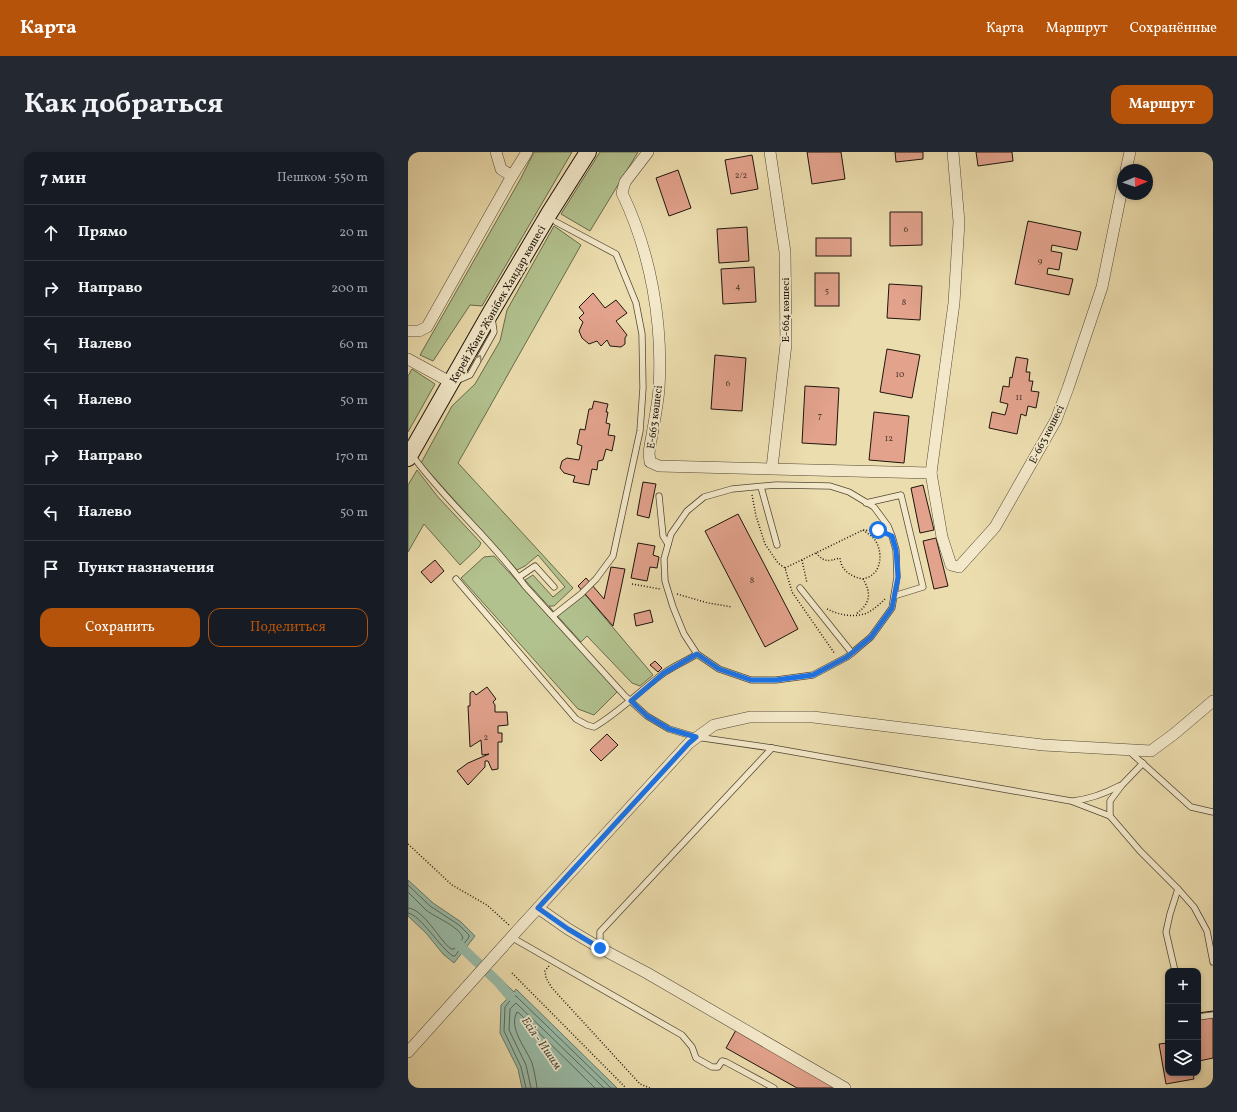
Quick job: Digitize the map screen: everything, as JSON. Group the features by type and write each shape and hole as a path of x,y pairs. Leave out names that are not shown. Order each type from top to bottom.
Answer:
{"main road":[{"name":"Керей Және Жәнібек Хандар көшесі","path":"410,456 491,312 550,212 588,152"}],"street":[{"path":"496,152 501,169 512,176"},
{"path":"408,331 419,331 427,327 512,176 528,152"},
{"name":"Е-663 көшесі","path":"648,152 625,182 622,193 644,250 656,312 660,351 658,391 649,453 650,462 659,466 931,473"},
{"name":"Е-664 көшесі","path":"770,152 785,252 786,313 786,344 772,468"},
{"name":"Е-663 көшесі","path":"953,152 959,222 954,303 931,473 942,537 951,565 959,567 995,527 1056,420 1102,287 1120,200"},
{"path":"1127,164 1130,152"},
{"path":"408,359 452,383"},
{"path":"408,1052 513,934 689,743 714,725 750,717 813,717 1043,745 1151,751 1174,734 1213,701"},
{"path":"538,908 568,929 600,948 647,973 845,1088"}],"lane":[{"path":"553,616 596,579 613,556 640,431 643,388 642,334 636,303 616,254 556,222"},
{"path":"410,456 625,696 647,716 669,729 696,737 772,748 1071,801 1110,816 1140,851 1194,907 1207,931 1213,962"},
{"path":"776,485 830,486 849,492 874,507 888,526 896,550 898,577 892,608 871,637 840,661 813,675 776,680 751,680 719,669 697,654 684,634 673,608 668,591 664,559 670,534 687,511 704,497 732,489 760,487 776,485"},
{"path":"760,487 777,545"},
{"path":"866,503 901,495 923,587 894,594"},
{"path":"659,496 663,536 668,544"},
{"path":"518,576 535,566 554,587"},
{"path":"456,579 576,719 587,725 594,727 631,701 664,673 697,654"},
{"path":"800,588 852,653"},
{"path":"600,948 600,932 772,748"},
{"path":"1129,750 1191,807 1213,812"},
{"path":"1110,816 1110,801 1122,785 1143,763"},
{"path":"1071,801 1087,800 1122,785"},
{"path":"1174,968 1166,932 1178,889"},
{"path":"513,934 552,961 682,1036 692,1047 696,1058 712,1067 718,1067 722,1061 726,1062 774,1088"},
{"path":"1201,1016 1213,1014"}],"path":[{"path":"751,488 756,516 766,544 778,563 785,568 792,592 840,661"},
{"path":"785,568 862,530 878,530 892,536"},
{"path":"816,553 823,560 829,561 840,558 840,562 847,573 854,577 863,579 872,576 880,562 880,553 874,540 862,530"},
{"path":"802,560 805,580 808,587"},
{"path":"854,615 867,604 869,593 863,579"},
{"path":"632,584 668,591 708,603 732,607"},
{"path":"826,609 837,614 850,616 867,613 894,594"},
{"path":"408,844 452,885 487,904 513,934"},
{"path":"552,961 545,971 548,984 640,1084 650,1088"},
{"path":"512,973 626,1088"}],"green space":[{"path":"534,152 572,152 482,306 470,305 433,361 420,355 521,178"},
{"path":"600,152 638,152 590,231 561,214"},
{"path":"554,226 581,245 458,463 573,588 554,606 549,606 553,611 525,580 533,575 553,597 565,587 538,555 525,566 517,570 421,463 452,406 475,384 500,341 507,310"},
{"path":"412,369 435,384 408,432 408,376"},
{"path":"417,470 438,497 481,543 479,547 460,565 424,524 408,552 408,485"},
{"path":"494,556 618,691 594,715 578,709 461,578 484,557"},
{"path":"583,592 653,675 640,686 632,683 587,636 581,642 557,616"}],"water":[{"path":"408,880 433,903 461,922 475,936 454,963 443,954 426,933 408,916"},
{"name":"Есіл - Ишим","path":"502,980 514,992 516,989 617,1088 522,1088 518,1069 500,1033 501,1005 510,996 497,985"}],"building":[{"path":"807,152 841,152 845,179 812,184"},
{"path":"895,152 923,152 923,159 896,162"},
{"path":"976,152 1012,152 1013,161 978,166"},
{"path":"752,155 758,189 731,194 725,160"},
{"path":"678,170 691,208 669,216 656,178"},
{"path":"890,212 922,212 922,245 890,246"},
{"path":"1028,221 1081,232 1077,250 1052,245 1051,251 1062,253 1059,270 1048,268 1047,274 1073,279 1069,295 1015,284"},
{"path":"747,227 749,261 719,263 717,229"},
{"path":"816,238 851,238 851,256 816,256"},
{"path":"754,267 756,302 723,304 721,269"},
{"path":"815,273 839,273 839,306 815,306"},
{"path":"889,284 922,286 920,320 887,318"},
{"path":"593,293 605,308 616,300 627,313 616,321 627,335 625,338 625,344 621,347 610,346 607,340 601,346 597,341 589,344 582,338 579,331 583,322 579,318 584,313 579,307"},
{"path":"887,349 920,355 912,398 880,392"},
{"path":"715,355 746,358 742,411 711,409"},
{"path":"1016,357 1028,359 1026,372 1030,372 1029,381 1033,381 1031,391 1039,392 1036,408 1028,406 1026,416 1021,414 1017,434 989,428 992,412 1005,415 1008,404 1000,402 1003,386 1009,387 1010,377 1012,378"},
{"path":"805,386 839,388 836,445 802,443"},
{"path":"594,401 608,404 606,423 610,424 608,435 615,436 612,451 606,449 603,460 598,461 597,470 592,469 589,485 573,482 575,476 564,473 560,468 562,461 567,458 579,460 582,446 577,444 580,429 585,430 589,409 592,409"},
{"path":"874,412 909,416 904,463 869,460"},
{"path":"643,482 656,484 649,518 637,515"},
{"path":"923,485 934,530 920,533 911,488"},
{"path":"738,514 798,629 765,647 705,531"},
{"path":"936,538 948,586 934,589 923,541"},
{"path":"638,543 655,546 653,555 659,557 657,568 650,567 647,581 631,578"},
{"path":"435,560 444,571 431,583 421,572"},
{"path":"611,567 625,569 613,626 578,586 586,578 604,599"},
{"path":"650,610 653,622 636,626 634,614"},
{"path":"655,661 662,668 658,672 650,665"},
{"path":"487,687 496,699 493,702 495,705 495,712 507,712 508,725 498,726 498,733 502,733 502,742 498,742 498,769 492,770 488,761 485,761 485,767 468,785 457,771 468,763 489,754 482,755 481,740 470,747 468,706 470,706 470,693 473,691 476,695"},
{"path":"607,734 618,745 601,761 590,750"},
{"path":"1213,1011 1213,1058 1201,1061 1201,1040 1201,1013"},
{"path":"736,1030 839,1088 797,1088 726,1048"},
{"path":"1165,1043 1165,1076 1194,1076 1194,1079 1166,1084 1159,1044"}],"waterway":[{"path":"455,941 499,983 510,996"}],"route":[{"path":"600,948 568,929 538,908 696,737 669,729 647,716 631,701 664,673 697,654 719,669 751,680 776,680 813,675 847,657 871,637 892,608 898,577 896,550 892,536 878,530"}]}
